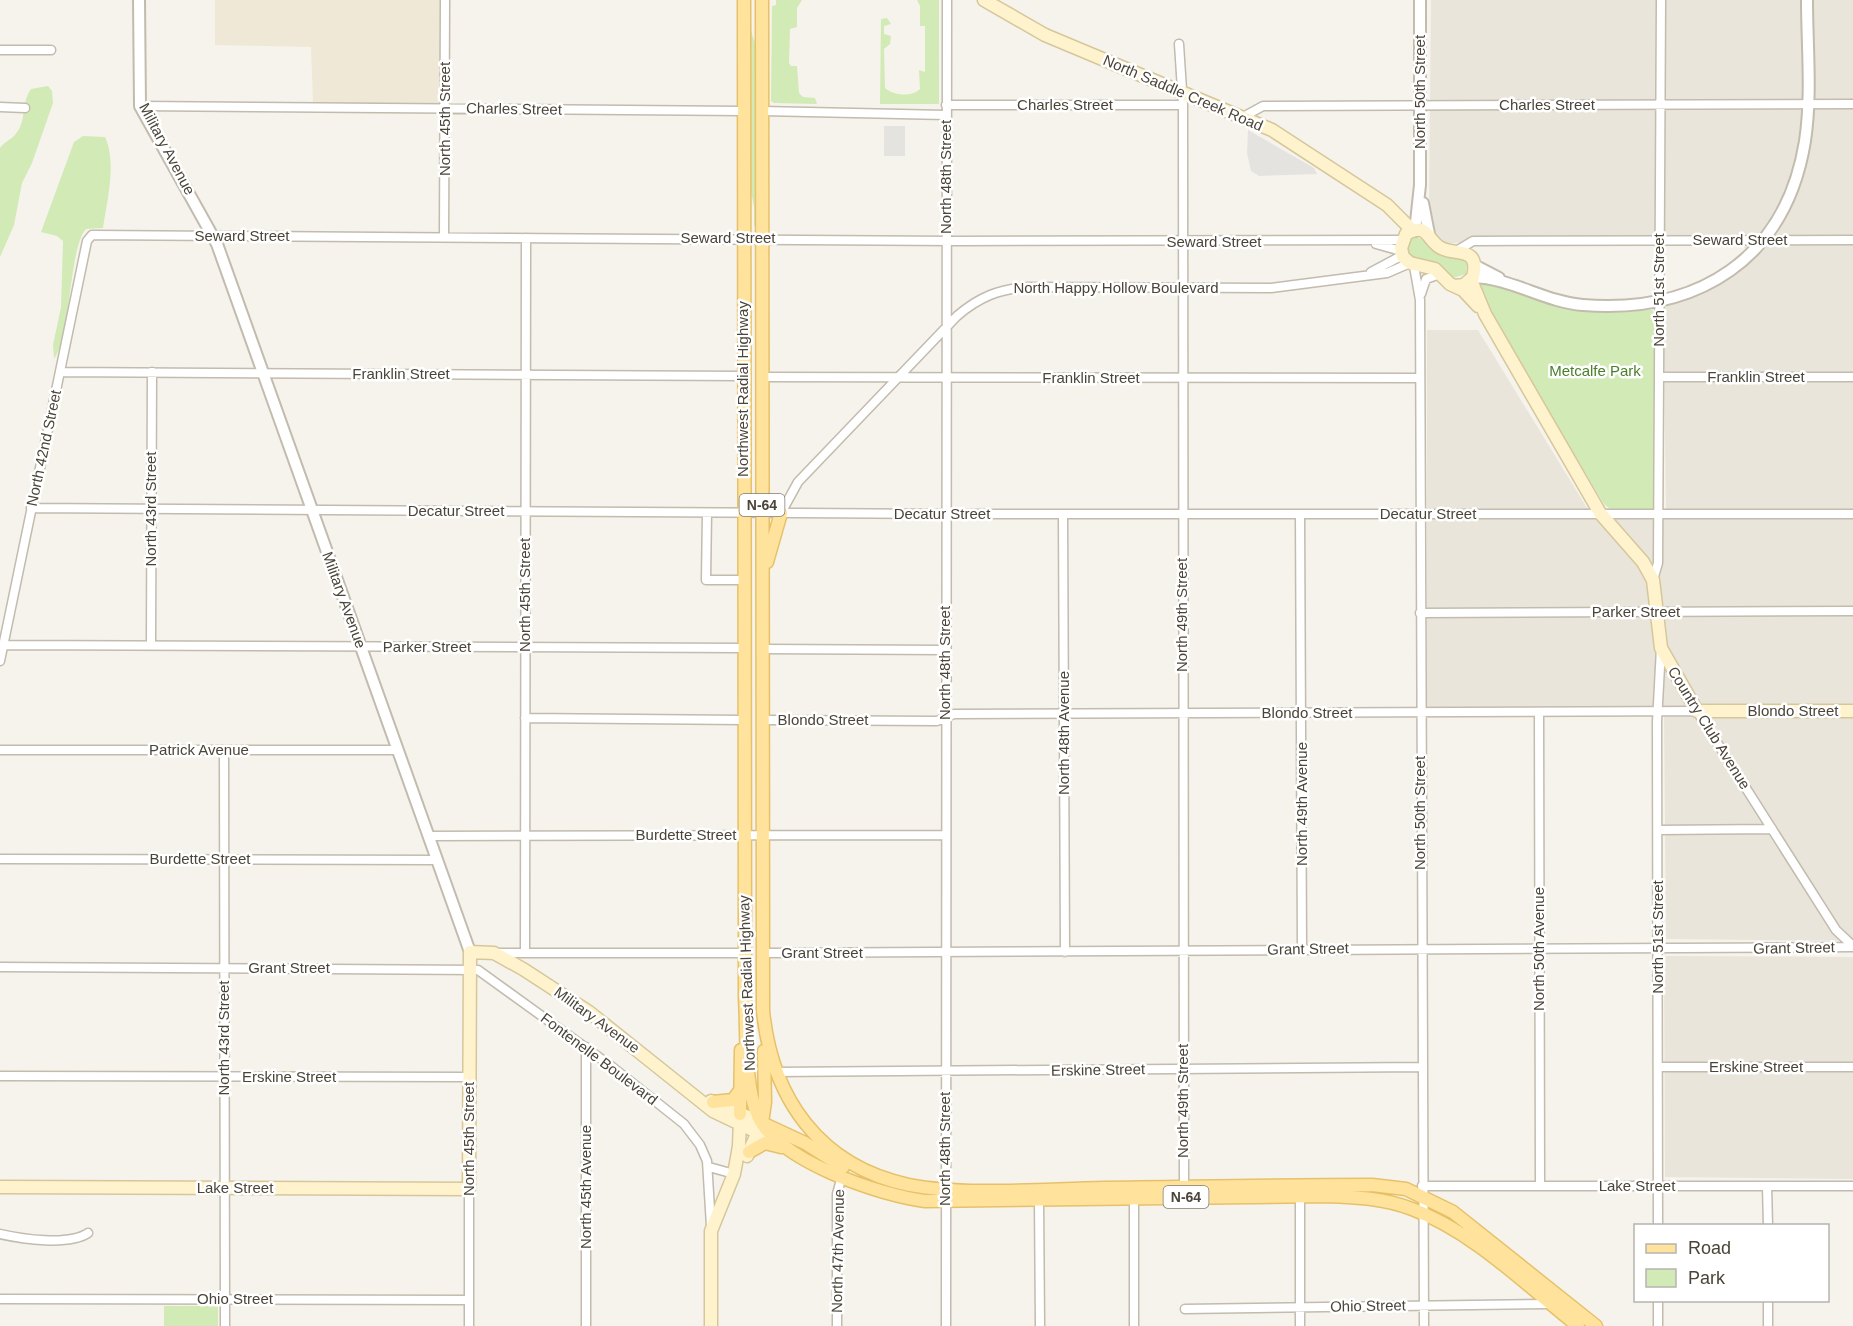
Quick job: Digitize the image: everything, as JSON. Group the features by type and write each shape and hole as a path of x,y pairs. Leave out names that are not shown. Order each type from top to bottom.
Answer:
{"main road":[{"name":"Northwest Radial Highway","path":"744,0 742,239 744,953 753,1100 760,1127 783,1146 842,1176 894,1196 946,1202 1134,1197 1366,1198 1424,1214 1487,1253 1578,1326"},
{"name":"Northwest Radial Highway","path":"762,0 763,1011 775,1072 796,1112 827,1146 851,1163 893,1181 946,1189 1371,1185 1422,1190 1470,1224 1596,1326"},
{"name":"North Saddle Creek Road","path":"984,0 1045,35 1275,132 1374,198 1397,225 1408,247"},
{"path":"1440,274 1408,247 1430,234 1438,247 1458,250 1472,270 1464,285 1455,286"},
{"name":"Country Club Avenue","path":"1472,270 1485,314"},
{"name":"Country Club Avenue","path":"1440,274 1463,290 1485,314 1600,513 1643,562 1653,580 1661,648 1697,711"},
{"path":"762,589 774,532 781,513"},
{"name":"Blondo Street","path":"1697,711 1853,711"},
{"name":"Military Avenue","path":"470,952 494,953 589,1011 693,1092 713,1111 760,1127"},
{"name":"North 45th Street","path":"469,1189 470,952"},
{"path":"734,1174 740,1119 745,998"},
{"path":"734,1174 749,1152 760,1127 765,1102 763,1011"},
{"path":"713,1102 733,1100 741,1089"},
{"name":"Military Avenue","path":"693,1092 740,1119"},
{"path":"760,1127 805,1143 860,1175 893,1181"},
{"path":"749,1152 765,1143 783,1146"},
{"name":"Fontenelle Boulevard","path":"711,1326 711,1232 734,1174"},
{"name":"Lake Street","path":"0,1187 469,1189"}],"street":[{"name":"Military Avenue","path":"139,0 140,106 213,236 470,952"},
{"name":"North 45th Street","path":"444,237 445,0"},
{"name":"North 48th Street","path":"946,1326 947,0"},
{"name":"North 50th Street","path":"1420,0 1420,185 1408,247 1420,300 1421,1067 1424,1326"},
{"name":"North 51st Street","path":"1653,580 1658,563 1659,514 1661,0"},
{"path":"1482,241 1473,247 1472,270 1559,301 1581,305 1617,306 1659,301 1692,292 1720,279 1747,260 1765,240 1782,211 1798,172 1805,139 1807,104 1807,0"},
{"name":"North 49th Street","path":"1179,44 1183,105 1184,1187"},
{"path":"0,50 51,50"},
{"name":"Charles Street","path":"1243,117 1263,106 1853,104"},
{"name":"Charles Street","path":"946,105 1183,105"},
{"name":"Charles Street","path":"140,106 743,111"},
{"path":"0,107 25,108"},
{"path":"762,111 946,115"},
{"name":"North 50th Street","path":"1420,185 1430,234"},
{"name":"Seward Street","path":"90,237 1367,242 1408,247"},
{"name":"North 42nd Street","path":"0,661 90,237"},
{"name":"North 45th Street","path":"525,953 526,238"},
{"name":"Seward Street","path":"1458,250 1469,241 1853,240"},
{"name":"North Happy Hollow Boulevard","path":"781,513 798,482 945,328 976,300 1011,288 1288,287 1368,273 1408,247"},
{"name":"North 50th Street","path":"1420,300 1426,279 1440,274"},
{"name":"Franklin Street","path":"60,372 742,376"},
{"name":"North 43rd Street","path":"151,645 152,372"},
{"name":"Franklin Street","path":"1659,377 1853,376"},
{"name":"Franklin Street","path":"762,377 1420,378"},
{"name":"Decatur Street","path":"32,508 945,514 1853,514"},
{"path":"706,513 706,580 743,580"},
{"name":"North 48th Avenue","path":"1063,514 1065,952"},
{"name":"North 49th Avenue","path":"1300,514 1302,950"},
{"name":"Parker Street","path":"1420,613 1853,611"},
{"name":"Parker Street","path":"3,645 743,648"},
{"name":"North 51st Street","path":"1658,1224 1658,712 1661,648"},
{"path":"763,649 945,650"},
{"name":"Blondo Street","path":"763,720 937,721 954,714 1697,711"},
{"name":"Country Club Avenue","path":"1697,711 1836,930 1853,947"},
{"name":"North 50th Avenue","path":"1539,712 1540,1186"},
{"path":"525,718 743,720"},
{"name":"Patrick Avenue","path":"0,750 398,750"},
{"name":"North 43rd Street","path":"224,750 225,1326"},
{"path":"1658,830 1772,829"},
{"name":"Burdette Street","path":"428,836 945,835"},
{"name":"Burdette Street","path":"0,859 436,860"},
{"name":"Grant Street","path":"763,953 1853,947"},
{"path":"494,953 744,953"},
{"name":"Grant Street","path":"0,967 471,969"},
{"name":"Fontenelle Boulevard","path":"471,969 483,972 586,1047 684,1124 700,1145 708,1167 711,1232"},
{"name":"North 45th Avenue","path":"586,1047 586,1326"},
{"name":"Erskine Street","path":"1658,1067 1853,1066"},
{"name":"Erskine Street","path":"775,1072 1421,1067"},
{"name":"Erskine Street","path":"0,1076 469,1077"},
{"path":"708,1167 734,1174"},
{"name":"North 47th Avenue","path":"837,1326 837,1194 842,1176"},
{"name":"Lake Street","path":"1422,1190 1540,1186 1853,1186"},
{"path":"1767,1186 1768,1224"},
{"name":"North 45th Street","path":"469,1189 469,1326"},
{"path":"1300,1196 1300,1326"},
{"path":"1134,1197 1134,1326"},
{"path":"1039,1199 1040,1326"},
{"path":"0,1234 66,1241 79,1239 88,1233"},
{"name":"Ohio Street","path":"0,1299 469,1300"},
{"path":"1658,1302 1658,1326"},
{"path":"1768,1302 1768,1326"},
{"name":"Ohio Street","path":"1185,1309 1550,1304"}],"shaded area":[{"path":"215,0 441,0 441,102 437,104 313,103 311,47 215,45"},
{"path":"1431,0 1853,0 1853,707 1427,708 1427,330 1478,330 1587,508 1666,510 1663,297 1709,283 1749,253 1743,246 1445,243 1436,238 1429,210"},
{"path":"884,126 905,126 905,156 884,156"},
{"path":"1248,130 1314,168 1317,174 1259,176 1251,171 1247,153"},
{"path":"1664,717 1853,717 1853,941 1666,939"},
{"path":"1664,956 1853,957 1853,1179 1665,1177"}],"green space":[{"path":"776,0 802,0 797,8 797,27 790,29 789,63 791,66 797,66 799,93 803,97 815,98 817,104 774,103 771,101 772,6 776,5"},
{"path":"917,0 939,0 939,104 880,104 881,19 887,18 891,24 884,26 884,34 891,36 890,44 884,49 885,88 893,93 903,94 917,92 920,89 919,70 925,72 925,26 920,26 920,6"},
{"path":"750,28 756,46 756,226 754,226 754,207 750,186"},
{"path":"48,86 52,91 53,103 32,163 22,183 14,225 0,257 0,148 15,135 20,127 26,98 31,89"},
{"path":"83,136 105,137 109,147 111,170 109,194 103,228 86,229 80,239 64,332 60,348 54,359 53,345 61,307 63,241 57,236 41,232 74,142"},
{"path":"1413,237 1424,239 1441,256 1458,257 1467,262 1466,274 1453,278 1437,262 1415,259 1409,255 1406,246"},
{"name":"Metcalfe Park","path":"1476,281 1574,309 1652,310 1655,315 1654,510 1611,510 1604,504 1478,294"},
{"path":"164,1306 218,1306 218,1326 164,1326"}]}
